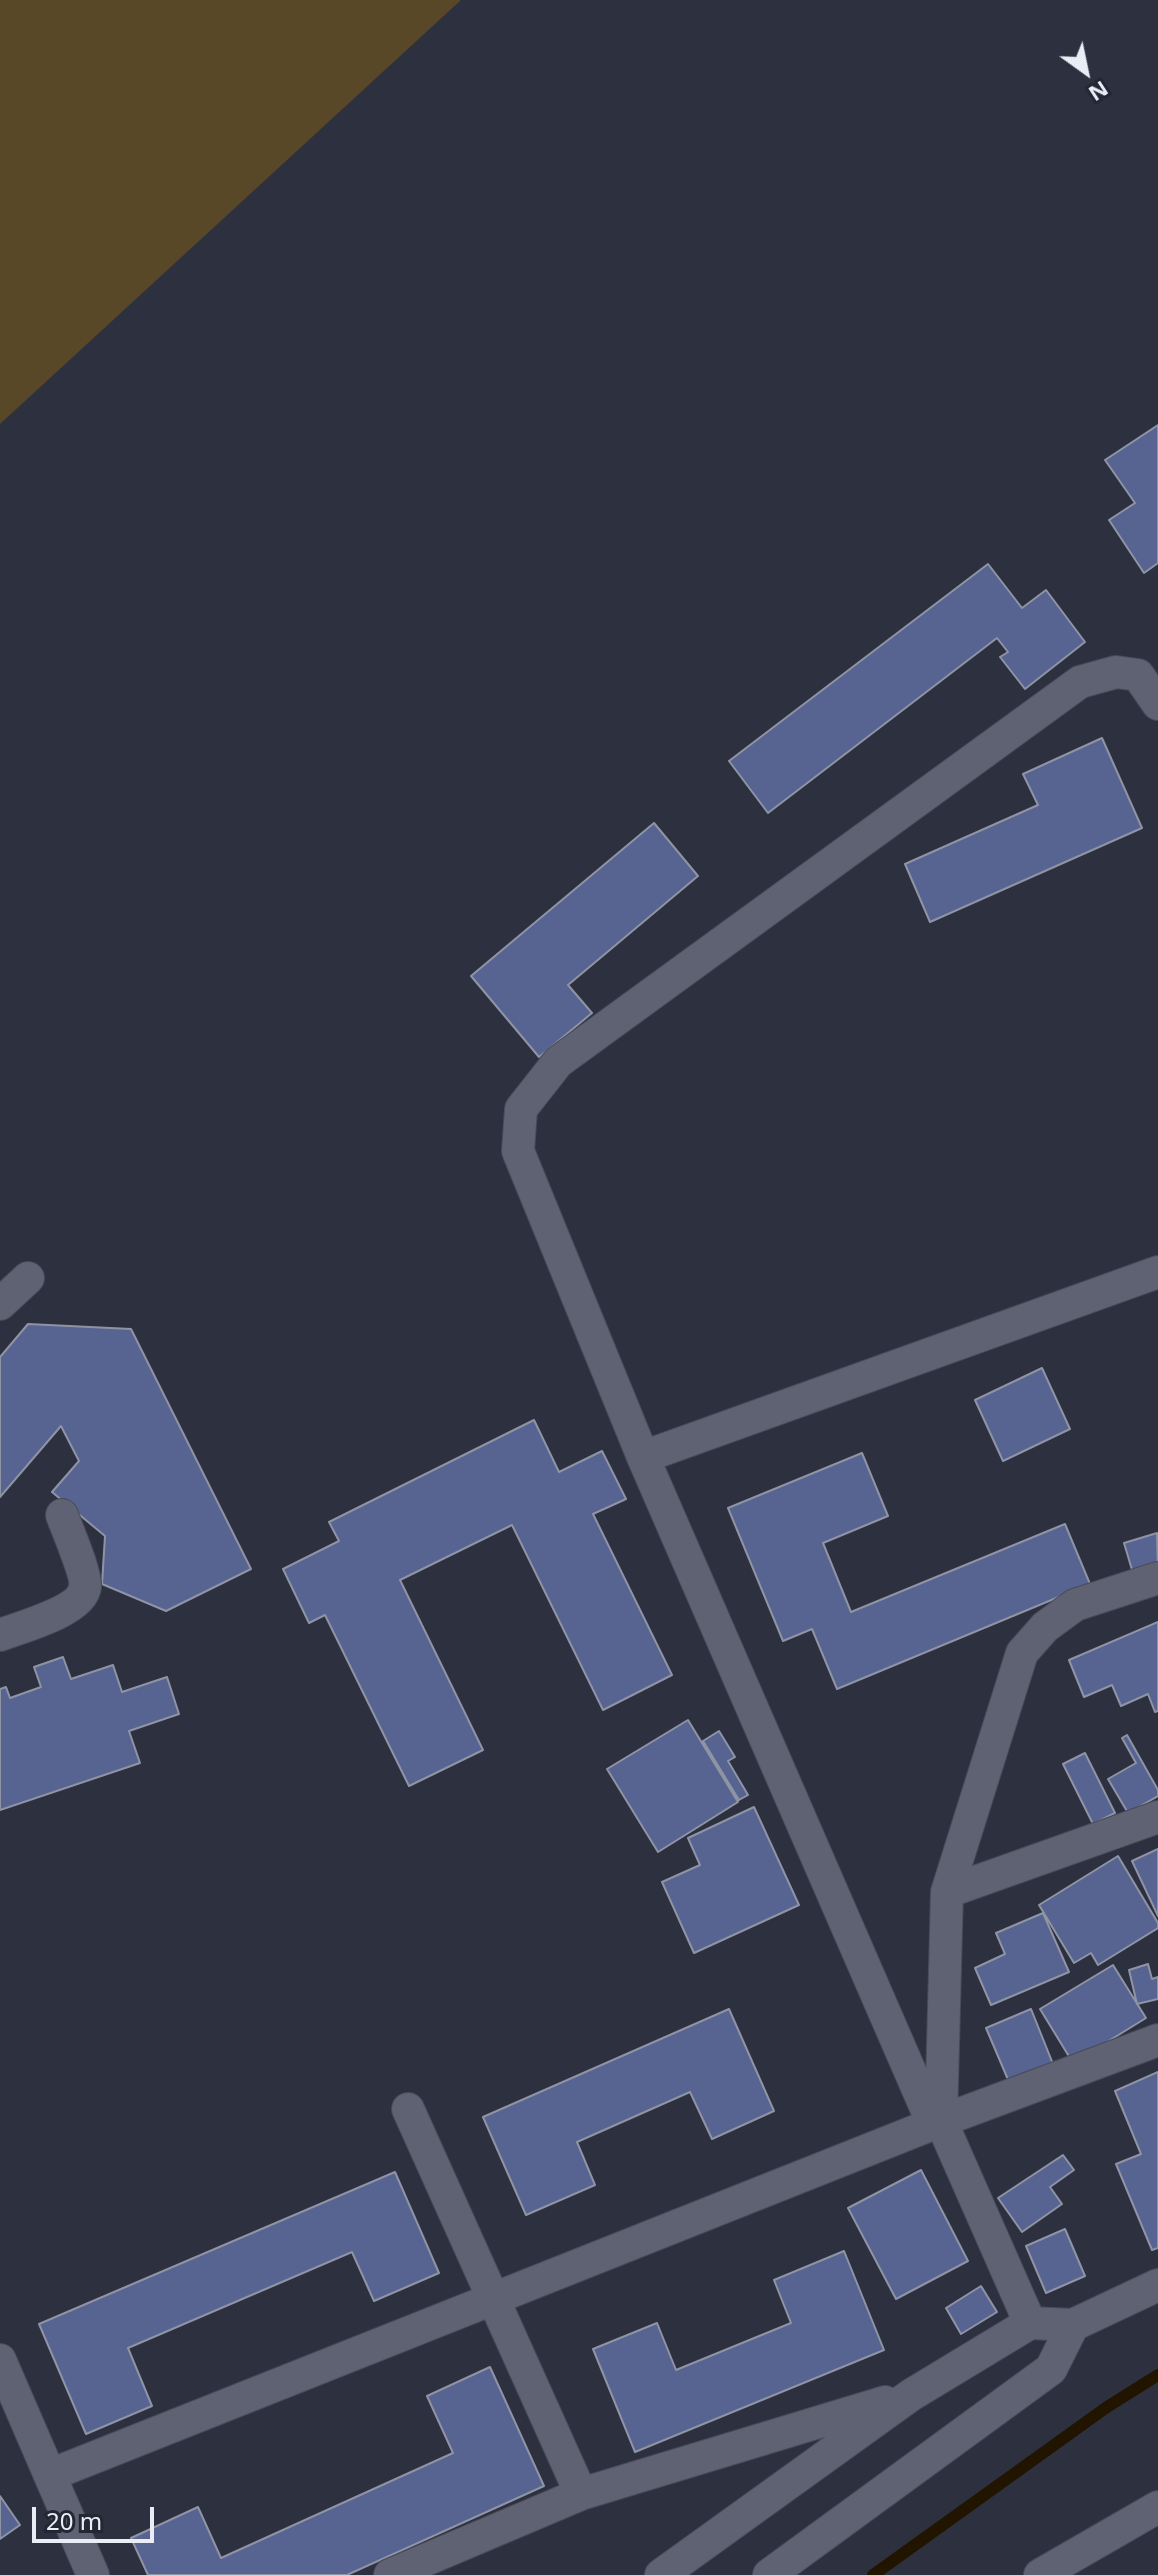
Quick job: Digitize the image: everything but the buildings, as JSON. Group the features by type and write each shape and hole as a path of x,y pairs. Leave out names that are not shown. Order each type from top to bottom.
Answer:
{"street":[{"path":"1030,2323 937,2122 643,1457 518,1151 521,1109 558,1062 1080,682 1116,672 1138,675 1158,704"},
{"path":"643,1457 1158,1272"},
{"path":"0,1304 28,1278"},
{"path":"0,1635 70,1608 82,1598 86,1584 62,1515"},
{"path":"937,2122 947,1892 1022,1653 1045,1627 1075,1605 1158,1578"},
{"path":"947,1892 1158,1817"},
{"path":"50,2475 937,2122 1158,2040"},
{"path":"408,2109 581,2494"},
{"path":"661,2575 911,2395 1030,2323 1073,2325 1158,2285"},
{"path":"769,2575 1051,2369 1073,2325"},
{"path":"0,2360 93,2575"},
{"path":"390,2575 581,2494 911,2395"},
{"path":"1040,2575 1158,2507"}],"shaded area":[{"path":"0,0 461,0 0,424"}],"waterway":[{"path":"873,2575 1107,2407 1158,2375"}]}
